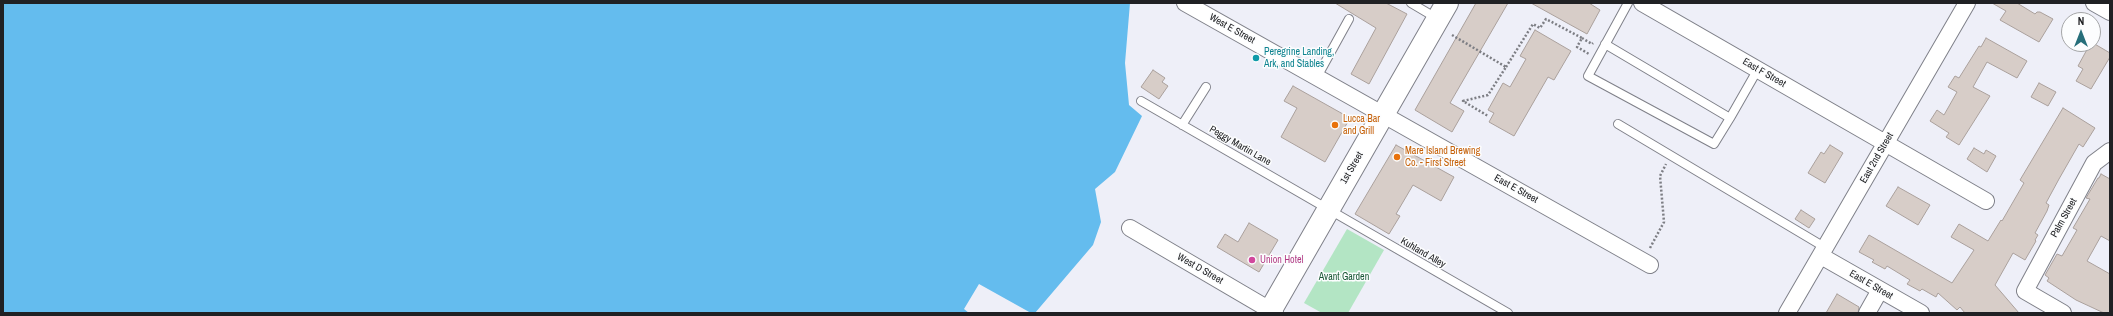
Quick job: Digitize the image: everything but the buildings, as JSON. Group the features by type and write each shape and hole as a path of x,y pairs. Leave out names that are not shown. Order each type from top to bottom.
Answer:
{"main road":[{"name":"1st Street","path":"1271,312 1328,209 1442,11"}],"street":[{"name":"West E Street","path":"1185,3 1383,114"},
{"name":"East F Street","path":"1642,3 1986,201"},
{"name":"East 2nd Street","path":"1787,313 1824,252 1967,3"},
{"path":"2094,3 2110,12"},
{"name":"East E Street","path":"1383,114 1646,263"},
{"name":"Palm Street","path":"2063,313 2025,291 2094,163 2110,151"},
{"name":"West D Street","path":"1130,228 1271,312"},
{"name":"East E Street","path":"1824,252 1880,290 1921,313"},
{"path":"1867,313 1880,290"}],"lane":[{"path":"1411,3 1442,11"},
{"path":"1628,3 1588,76 1714,144 1758,69"},
{"path":"1317,77 1349,19"},
{"path":"1605,44 1730,118"},
{"path":"1182,125 1206,87"},
{"name":"Peggy Martin Lane","path":"1141,101 1328,209"},
{"path":"1618,124 1670,154 1824,252"},
{"name":"Kuhland Alley","path":"1328,209 1508,313"}],"path":[{"path":"1488,116 1463,101 1488,95 1533,24 1540,28 1546,19 1592,44 1596,37"},
{"path":"1452,35 1506,67"},
{"path":"1582,38 1577,47 1590,55"},
{"path":"1646,263 1664,222 1660,176 1670,154"}],"green space":[{"name":"Avant Garden","path":"1347,229 1384,250 1348,313 1322,313 1304,303"}],"water":[{"path":"3,3 1130,3 1125,63 1129,105 1142,116 1115,172 1095,189 1101,222 1093,245 1035,313 1031,313 979,284 964,309 969,313 3,313"}],"place":[{"name":"Peregrine Landing, Ark, and Stables","path":"1256,58"},
{"name":"Lucca Bar and Grill","path":"1335,125"},
{"name":"Mare Island Brewing Co. - First Street","path":"1397,157"},
{"name":"Union Hotel","path":"1252,260"}]}
